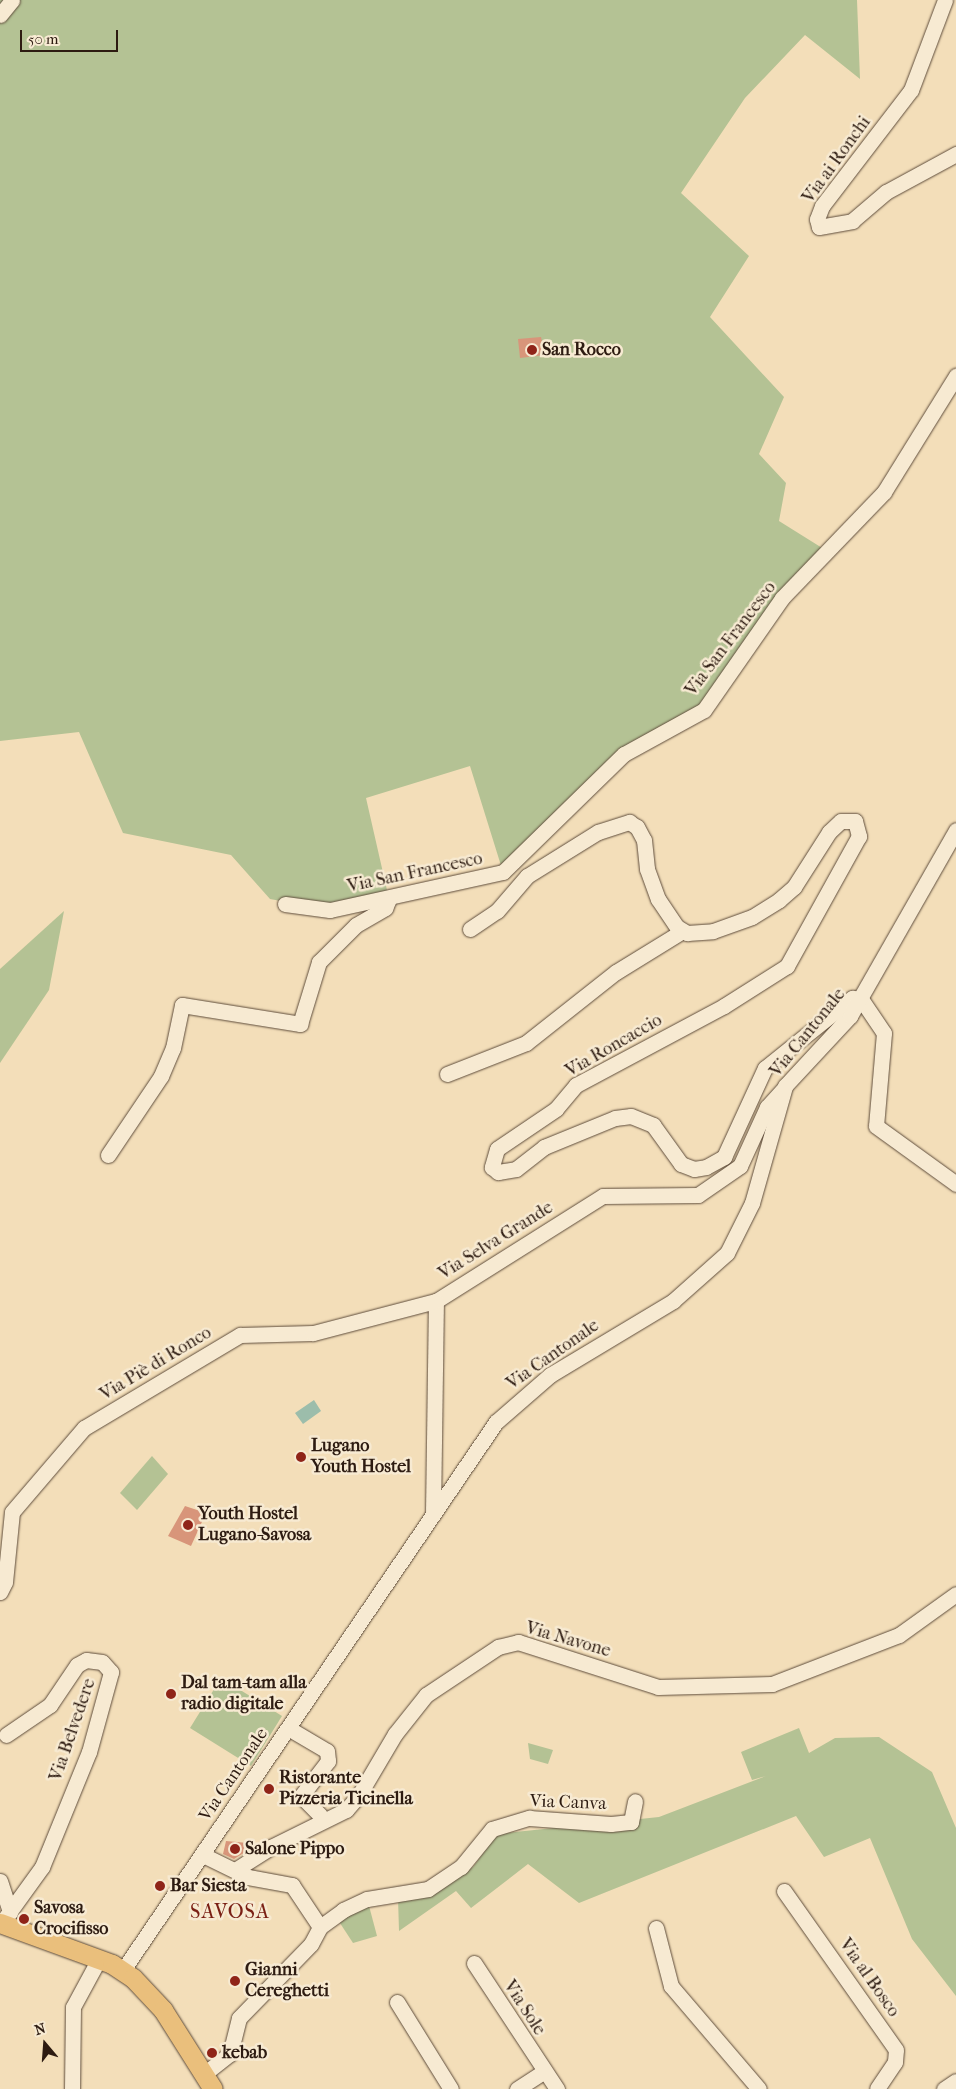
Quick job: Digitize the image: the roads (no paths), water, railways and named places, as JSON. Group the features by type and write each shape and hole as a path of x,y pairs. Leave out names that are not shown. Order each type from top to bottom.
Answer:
{"main road":[{"path":"3,1921 123,1970 163,2010 208,2082"}],"street":[{"path":"0,15 12,0"},
{"name":"Via ai Ronchi","path":"945,0 911,90 822,206 819,227 852,221 886,192 956,154"},
{"name":"Via San Francesco","path":"285,904 330,910 389,899 503,872 624,754 704,710 782,598 884,492 956,376"},
{"name":"Via Roncaccio","path":"447,1074 526,1043 616,972 681,932 713,931 752,917 794,887 836,825 849,820 859,826 859,836 787,966 724,1006 576,1085 556,1109 498,1150 492,1167 498,1172 516,1170 544,1147 615,1118 631,1116 653,1125 681,1164 694,1169 706,1167 728,1151 765,1068 842,1002 861,999"},
{"path":"470,929 497,911 527,876 598,832 629,822 637,827 644,840 647,869 658,899 681,932"},
{"name":"Via Cantonale","path":"123,1970 496,1422 526,1393 607,1338 673,1301 727,1253 752,1204 785,1086 812,1060 861,999 956,830"},
{"path":"108,1155 161,1076 173,1048 182,1005 300,1024 319,962 356,925 385,908 389,899"},
{"path":"861,999 884,1033 876,1126 956,1184"},
{"name":"Via Selva Grande","path":"433,1513 436,1301 603,1196 698,1195 740,1166 767,1107 785,1086"},
{"name":"Via Piè di Ronco","path":"0,1592 5,1582 12,1512 84,1428 240,1335 313,1333 436,1301"},
{"name":"Via Navone","path":"235,1870 271,1847 346,1810 359,1796 395,1734 426,1695 498,1647 518,1642 658,1687 772,1684 899,1635 956,1594"},
{"name":"Via Belvedere","path":"3,1921 42,1867 89,1752 112,1672 102,1662 86,1660 77,1666 50,1706 6,1735"},
{"path":"288,1728 327,1752 328,1761 301,1796 320,1816"},
{"name":"Via Canva","path":"208,2082 230,2054 239,2018 311,1944 320,1927 367,1899 428,1889 461,1867 492,1829 529,1818 611,1824 631,1822 635,1801"},
{"path":"203,1854 248,1877 292,1885 320,1927"},
{"path":"0,1881 3,1921"},
{"name":"Via al Bosco","path":"784,1891 896,2050 895,2062 877,2089"},
{"path":"656,1928 670,1986 759,2089"},
{"path":"72,2089 73,2007 99,1959"},
{"name":"Via Sole","path":"474,1963 557,2089"},
{"path":"397,2002 451,2089"},
{"path":"517,2089 545,2071"},
{"path":"944,2089 956,2081"}],"place":[{"name":"San Rocco","path":"532,350"},
{"name":"Lugano Youth Hostel","path":"301,1457"},
{"name":"Youth Hostel Lugano-Savosa","path":"188,1525"},
{"name":"Dal tam-tam alla radio digitale","path":"171,1694"},
{"name":"Ristorante Pizzeria Ticinella","path":"269,1789"},
{"name":"Salone Pippo","path":"235,1849"},
{"name":"Bar Siesta","path":"160,1886"},
{"name":"Savosa Crocifisso","path":"24,1919"},
{"name":"Gianni Cereghetti","path":"235,1981"},
{"name":"kebab","path":"212,2053"}],"district":[{"name":"SAVOSA","path":"230,1911"}]}
